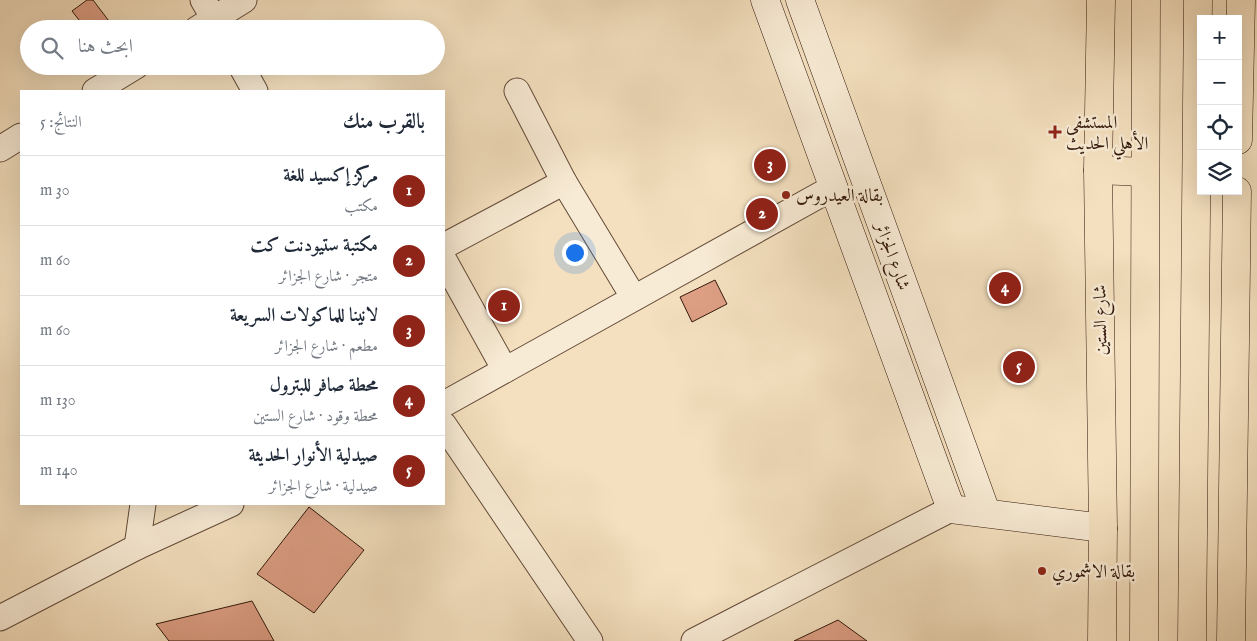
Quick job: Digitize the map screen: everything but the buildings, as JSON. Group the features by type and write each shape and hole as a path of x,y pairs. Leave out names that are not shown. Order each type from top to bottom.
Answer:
{"main road":[{"name":"شارع الجزائر","path":"765,0 951,509"},
{"name":"شارع الجزائر","path":"800,0 986,512"},
{"name":"شارع الستين","path":"1101,0 1098,170 1103,528 1102,641"},
{"path":"1144,641 1146,0"},
{"path":"1192,641 1198,0"},
{"path":"1239,105 1241,0"},
{"path":"1098,170 1144,172"},
{"path":"1231,641 1237,195"},
{"path":"951,509 1103,528"}],"street":[{"path":"208,19 244,0"},
{"path":"97,90 121,75"},
{"path":"246,75 254,90"},
{"path":"517,91 564,182 634,298"},
{"path":"0,149 20,137"},
{"path":"445,245 564,182"},
{"path":"445,403 834,187"},
{"path":"445,262 505,370"},
{"path":"445,427 590,641"},
{"path":"137,547 143,505"},
{"path":"0,618 137,547 229,505"},
{"path":"694,641 951,509"}],"place":[{"name":"المستشفى الأهلي الحديث","path":"1055,132"},
{"name":"لانينا للماكولات السريعة","path":"770,165"},
{"name":"بقالة العيدروس","path":"786,195"},
{"name":"مكتبة ستيودنت كت","path":"762,214"},
{"name":"محطة صافر للبترول","path":"1005,288"},
{"name":"مركز إكسيد للغة","path":"504,306"},
{"name":"صيدلية الأنوار الحديثة","path":"1019,367"},
{"name":"بقالة الاشموري","path":"1042,571"}]}
